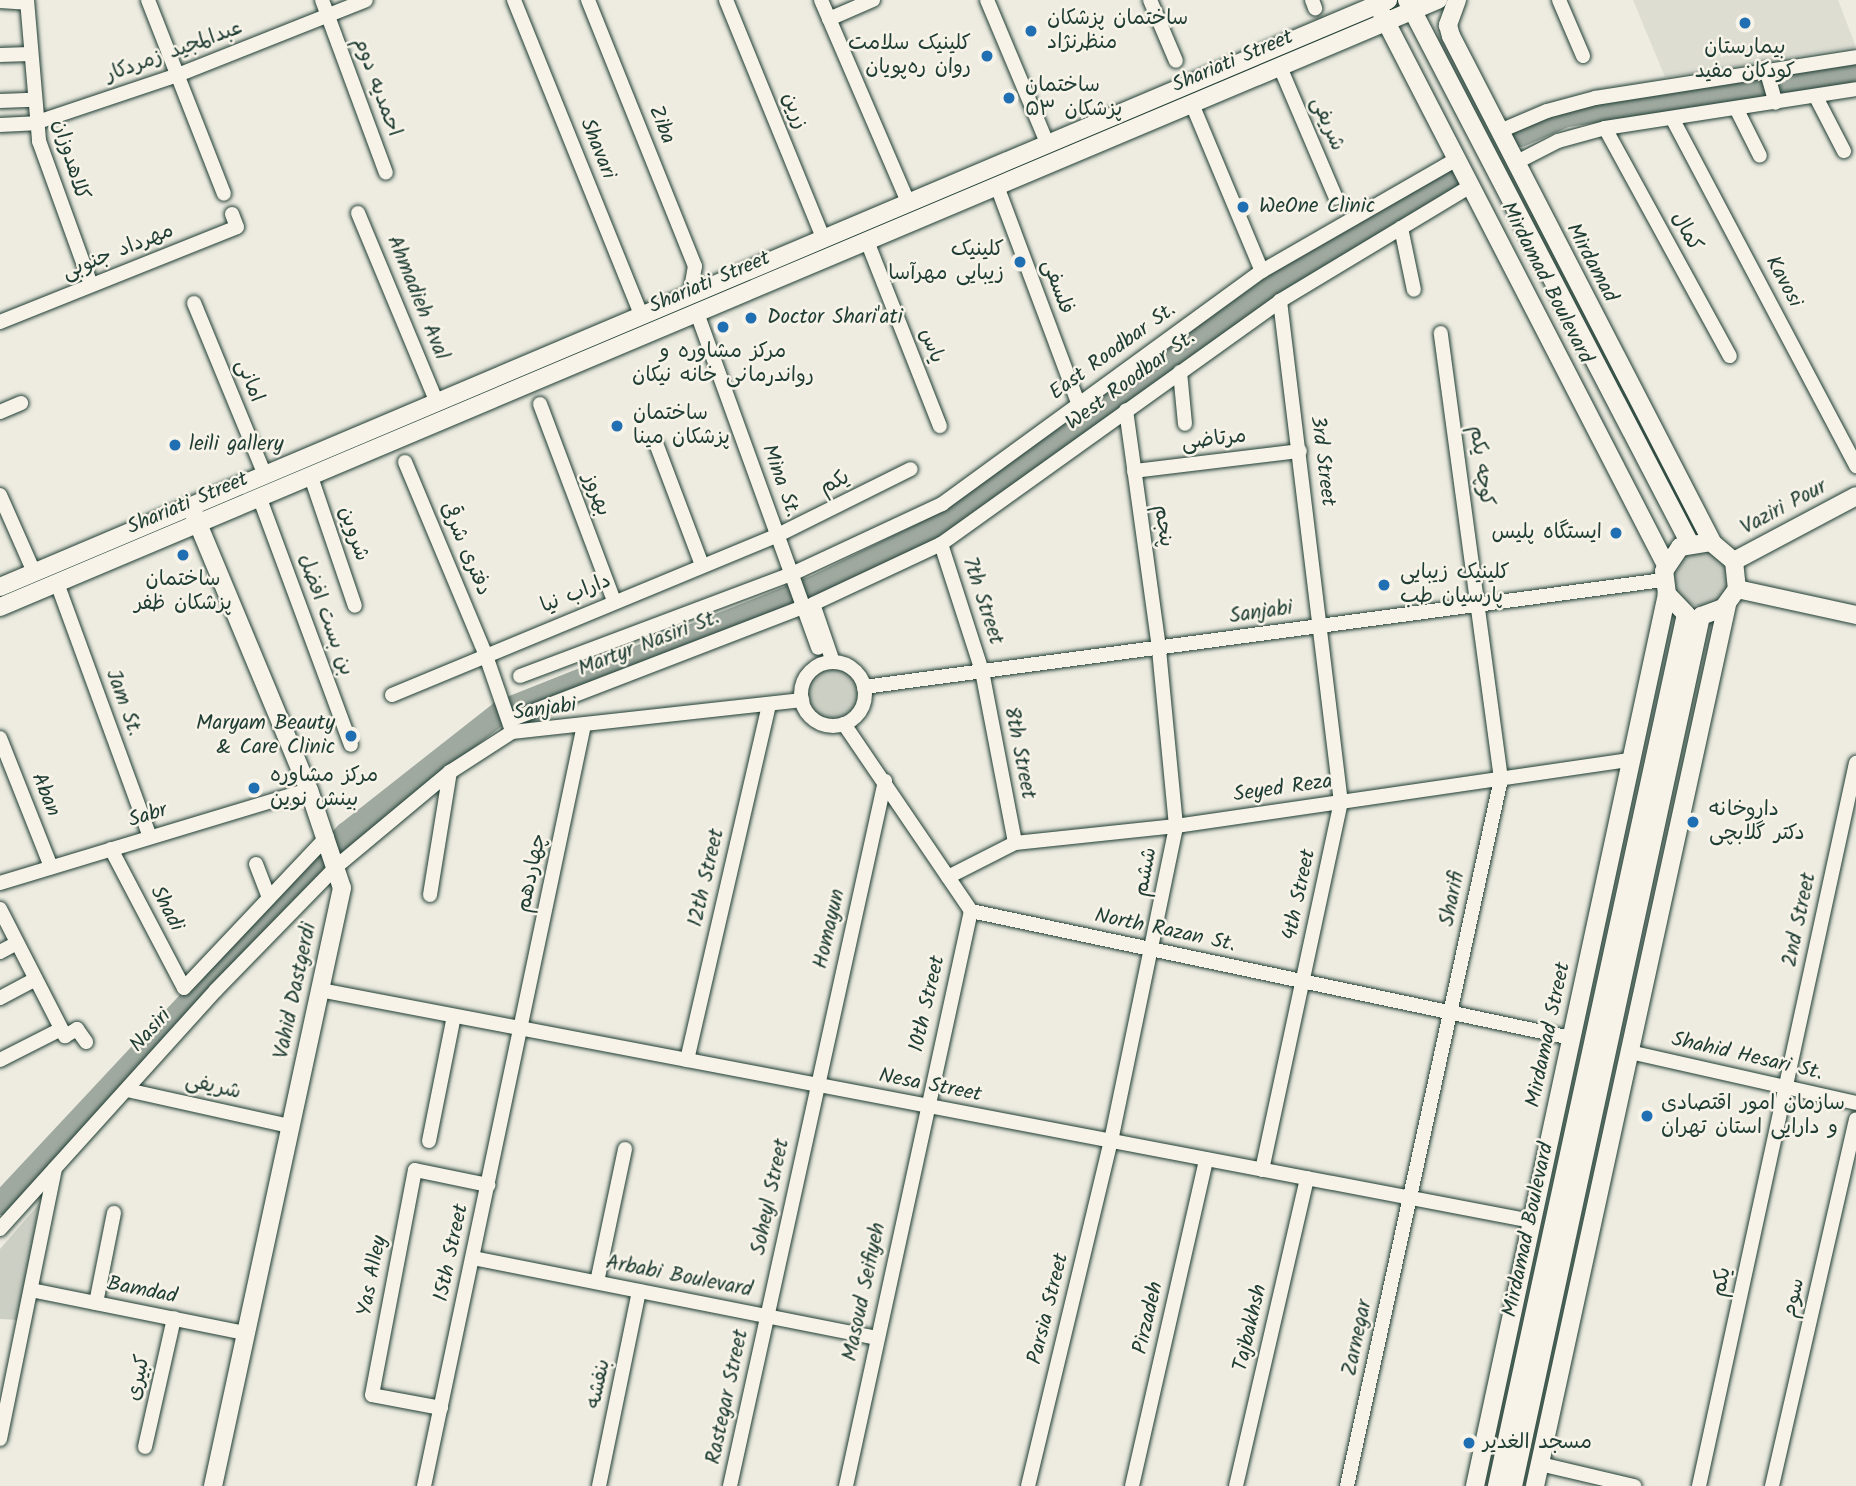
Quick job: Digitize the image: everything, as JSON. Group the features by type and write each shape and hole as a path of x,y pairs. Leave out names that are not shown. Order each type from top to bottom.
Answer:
{"main road":[{"name":"Shariati Street","path":"0,587 34,572 260,499 1386,23 1410,6 1438,0"},
{"name":"Mirdamad","path":"1457,0 1448,25 1451,36 1712,542"},
{"name":"Shariati Street","path":"0,607 201,516 265,475 364,431 1383,2"},
{"name":"Mirdamad Boulevard","path":"1383,2 1386,23 1622,480 1665,580"},
{"name":"Mirdamad Boulevard","path":"1410,6 1442,74 1689,542"},
{"path":"1419,85 1427,73 1442,74"},
{"path":"1549,230 1567,307"},
{"path":"364,431 371,451"},
{"path":"1622,480 1642,494 1648,492 1647,461"},
{"name":"Vaziri Pour","path":"1734,561 1856,496"},
{"name":"Vahid Dastgerdi","path":"201,516 210,554 309,790 342,888 213,1486"},
{"path":"1535,1486 1727,605 1737,589 1734,561 1712,542 1689,542 1672,553 1665,580 1694,615 1727,605"},
{"name":"Mirdamad Street","path":"1475,1486 1631,760 1665,580"},
{"path":"1737,589 1856,615"},
{"name":"Mirdamad Boulevard","path":"1497,1486 1694,615"},
{"name":"Mirdamad Boulevard","path":"1513,1486 1694,615"}],"street":[{"path":"148,0 224,194"},
{"name":"احمدیه دوم","path":"322,0 386,173"},
{"name":"عبدالمجید زمردکار","path":"0,125 35,123 178,75 366,0"},
{"name":"Shavari","path":"514,0 641,314"},
{"name":"Ziba","path":"588,0 695,266 690,295"},
{"name":"زرین","path":"726,0 823,238"},
{"path":"821,0 908,202"},
{"path":"829,19 873,0"},
{"path":"987,0 1047,143"},
{"path":"1150,0 1176,61"},
{"path":"1559,0 1583,56"},
{"path":"0,2 27,2"},
{"name":"کلاهدوزان","path":"27,2 35,123 91,285"},
{"path":"0,55 30,54"},
{"path":"1500,131 1547,111 1595,98 1766,69 1856,57"},
{"name":"شریفی","path":"1280,67 1336,198"},
{"path":"1766,69 1776,103"},
{"path":"1517,162 1558,141 1605,128 1737,110 1856,89"},
{"path":"1816,97 1844,150"},
{"path":"0,101 33,100"},
{"path":"1192,104 1262,271"},
{"path":"1737,110 1760,156"},
{"name":"Kavosi","path":"1672,118 1856,466"},
{"name":"کمال","path":"1605,128 1730,356"},
{"name":"East Roodbar St.","path":"792,574 942,504 1077,403 1262,271 1457,159"},
{"name":"فلسفی","path":"997,186 1077,403"},
{"name":"West Roodbar St.","path":"808,605 941,544 1280,301 1471,186"},
{"name":"Ahmadieh Aval","path":"358,213 436,400"},
{"name":"مهرداد جنوبی","path":"0,322 237,227 232,214"},
{"path":"1401,228 1414,290"},
{"name":"یاس","path":"867,241 940,426"},
{"name":"3rd Street","path":"1280,301 1323,626"},
{"name":"امانی","path":"194,303 265,475"},
{"name":"Mina St.","path":"697,313 792,574 808,605 828,663"},
{"name":"کوچه یکم","path":"1441,332 1479,606"},
{"path":"1180,372 1185,424"},
{"path":"0,412 20,403"},
{"name":"بهروز","path":"540,404 614,601"},
{"name":"پنجم","path":"1126,410 1159,648"},
{"path":"657,446 702,565"},
{"name":"مرتاضی","path":"1134,471 1300,451"},
{"name":"دفتری شرقی","path":"405,462 503,697 511,727"},
{"name":"یکم","path":"778,535 911,469"},
{"name":"شروین","path":"311,477 355,606"},
{"path":"0,495 34,572"},
{"name":"بن بست افضل","path":"260,499 351,745"},
{"name":"داراب نیا","path":"392,695 485,653 778,535"},
{"name":"7th Street","path":"941,544 982,671"},
{"name":"Martyr Nasiri St.","path":"520,676 792,574"},
{"name":"Sanjabi","path":"864,687 1665,580"},
{"name":"Jam St.","path":"57,583 150,837"},
{"name":"Martyr Nasiri St.","path":"511,727 808,605"},
{"name":"Sharifi","path":"1409,1198 1501,779 1479,606"},
{"name":"4th Street","path":"1262,1170 1341,803 1323,626"},
{"name":"ششم","path":"1111,1141 1176,826 1159,648"},
{"path":"828,663 856,672 864,687 863,705 844,724 822,724 806,710 802,700 809,674 828,663"},
{"name":"8th Street","path":"982,671 1015,843"},
{"name":"Sanjabi","path":"332,852 511,727 584,726 802,700"},
{"name":"12th Street","path":"687,1060 769,705"},
{"path":"844,724 971,911"},
{"name":"چهاردهم","path":"521,1029 584,726"},
{"name":"Aban","path":"0,738 51,867"},
{"name":"Seyed Reza","path":"948,877 1015,843 1176,826 1631,760"},
{"name":"2nd Street","path":"1786,1087 1856,763"},
{"path":"430,895 450,772"},
{"name":"Homayun","path":"816,1086 885,781"},
{"name":"Sabr","path":"0,883 309,790"},
{"name":"Shadi","path":"111,849 184,988"},
{"name":"Nasiri","path":"184,988 269,898 332,852"},
{"name":"Nasiri","path":"0,1228 216,990 332,852"},
{"path":"256,864 269,898"},
{"path":"0,909 65,1036 77,1029 86,1042"},
{"name":"North Razan St.","path":"971,911 1572,1038"},
{"name":"10th Street","path":"926,1106 971,911"},
{"path":"0,952 17,943"},
{"path":"0,998 36,979"},
{"name":"Nesa Street","path":"320,990 1532,1221"},
{"path":"429,1141 454,1016"},
{"path":"0,1060 61,1029"},
{"name":"15th Street","path":"425,1486 521,1029"},
{"name":"Shahid Hesari St.","path":"1630,1052 1856,1102"},
{"name":"Soheyl Street","path":"767,1316 816,1086"},
{"name":"یکم","path":"1699,1486 1786,1087"},
{"name":"شریفی","path":"127,1090 290,1126"},
{"name":"Masoud Seifiyeh","path":"846,1486 926,1106"},
{"name":"سوم","path":"1772,1486 1856,1120"},
{"name":"Parsia Street","path":"1028,1486 1111,1141"},
{"path":"597,1282 625,1149"},
{"name":"Pirzadeh","path":"1132,1486 1206,1159"},
{"path":"0,1439 56,1167"},
{"name":"Yas Alley","path":"441,1408 372,1395 415,1170 488,1185"},
{"name":"Tajbakhsh","path":"1236,1486 1307,1178"},
{"name":"Zarnegar","path":"1347,1486 1409,1198"},
{"path":"96,1303 114,1213"},
{"name":"Arbabi Boulevard","path":"473,1258 877,1338"},
{"name":"Bamdad","path":"31,1290 245,1333"},
{"name":"بنفشه","path":"599,1486 639,1291"},
{"name":"Rastegar Street","path":"730,1486 767,1316"},
{"name":"کبیری","path":"145,1447 174,1318"},
{"path":"1540,1464 1634,1486"}],"shaded area":[{"name":"بیمارستان کودکان مفید","path":"1633,0 1838,0 1856,47 1665,77"},
{"path":"1696,550 1706,550 1721,558 1727,567 1727,589 1721,598 1706,606 1696,606 1678,594 1673,583 1673,573 1685,555"},
{"path":"833,669 851,676 858,694 851,712 833,719 815,712 808,694 815,676"},
{"path":"39,1204 20,1320 0,1319 0,1249"}],"waterway":[{"path":"1520,135 1566,115 1856,72"},
{"path":"0,1203 346,833 501,711 813,587 945,522 1275,284 1449,179"}],"place":[{"name":"بیمارستان کودکان مفید","path":"1745,23"},
{"name":"ساختمان پزشکان منظرنژاد","path":"1031,31"},
{"name":"کلینیک سلامت روان ره‌پویان","path":"987,56"},
{"name":"ساختمان پزشکان ۵۳","path":"1009,98"},
{"name":"WeOne Clinic","path":"1243,207"},
{"name":"کلینیک زیبایی مهرآسا","path":"1020,262"},
{"name":"Doctor Shari'ati","path":"751,318"},
{"name":"مرکز مشاوره و رواندرمانی خانه نیکان","path":"723,327"},
{"name":"ساختمان پزشكان مينا","path":"617,426"},
{"name":"leili gallery","path":"175,445"},
{"name":"ایستگاه پلیس","path":"1616,533"},
{"name":"ساختمان پزشکان ظفر","path":"183,555"},
{"name":"کلینیک زیبایی پارسیان طب","path":"1384,585"},
{"name":"Maryam Beauty & Care Clinic","path":"351,736"},
{"name":"مرکز مشاوره بینش نوین","path":"254,788"},
{"name":"داروخانه دکتر گلابچی","path":"1693,822"},
{"name":"سازمان امور اقتصادی و دارایی استان تهران","path":"1647,1116"},
{"name":"مسجد الغدیر","path":"1469,1443"}]}
